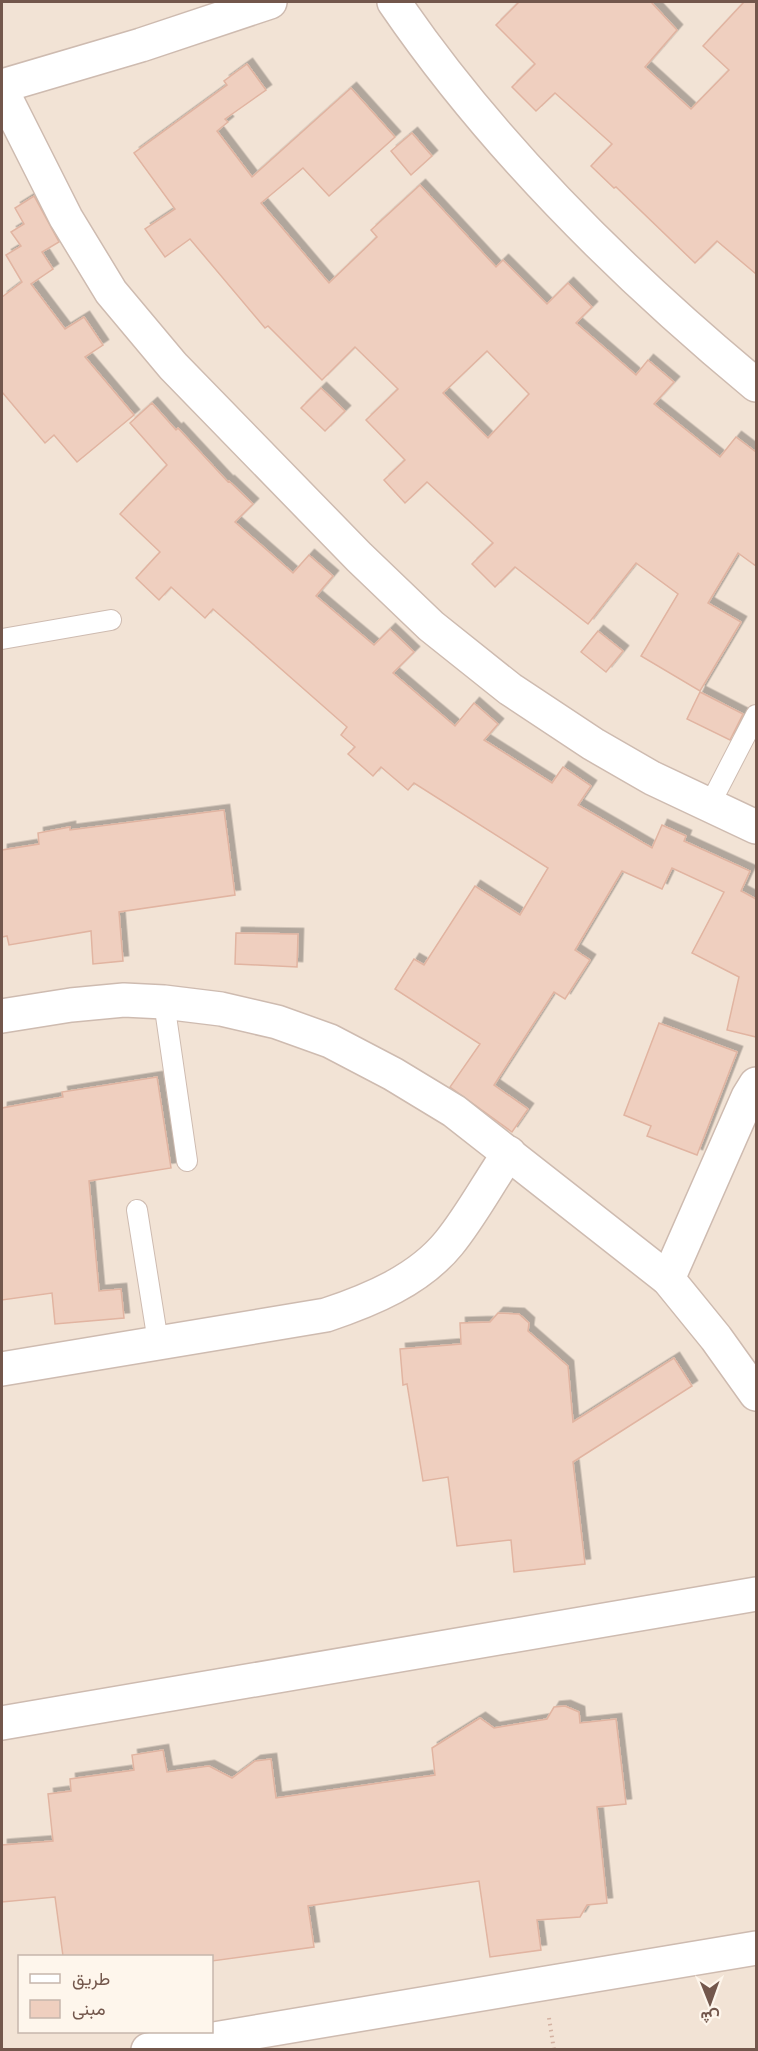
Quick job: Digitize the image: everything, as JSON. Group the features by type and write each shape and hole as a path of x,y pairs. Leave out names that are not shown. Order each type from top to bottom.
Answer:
{"street":[{"path":"270,2 141,45 4,102 66,218 111,292 173,366 359,557 431,626 510,689 593,744 652,778 756,827"},
{"path":"394,2 431,56 555,198 691,331 756,385"},
{"path":"2,1016 114,1001 164,1002 221,1010 277,1022 330,1041 393,1074 454,1111 668,1279 716,1338 756,1394"},
{"path":"668,1279 748,1097 756,1084"},
{"path":"2,1369 326,1315 361,1304 393,1288 422,1268 449,1244 508,1153"},
{"path":"2,1723 756,1594"},
{"path":"148,2049 756,1948"}],"lane":[{"path":"2,639 111,620"},
{"path":"709,806 756,715"},
{"path":"164,1002 187,1161"},
{"path":"136,1210 158,1342"}],"shaded area":[{"path":"2,2 756,2 756,2049 2,2050"}],"building":[{"path":"519,2 651,2 677,30 645,67 691,109 729,70 703,46 744,2 756,2 756,274 717,241 695,263 591,166 612,144 555,93 536,111 512,87 535,64 496,25"},
{"path":"247,64 266,90 225,119 228,122 217,131 252,177 351,88 395,137 329,196 303,168 261,203 329,283 377,237 371,230 420,185 496,267 503,260 547,304 568,283 592,307 576,323 636,375 648,360 674,382 654,404 720,457 736,437 756,452 756,566 738,553 708,603 741,622 700,691 641,656 678,594 636,563 588,624 515,567 495,587 472,564 493,543 427,482 405,503 384,480 405,460 366,420 398,389 355,347 322,380 268,326 265,328 190,239 165,257 145,229 175,209 134,153 227,85 224,81","holes":["487,351 529,394 488,438 443,393"]},
{"path":"412,133 432,156 411,175 391,151"},
{"path":"34,196 59,242 42,252 53,269 31,284 65,329 84,317 103,345 85,357 134,415 77,462 54,435 45,443 2,392 2,297 22,282 6,255 21,246 11,232 24,224 15,208"},
{"path":"321,388 345,411 325,431 301,408"},
{"path":"152,403 228,482 253,504 235,522 293,573 309,555 333,576 316,596 374,645 390,629 414,652 393,673 455,726 474,703 498,724 484,740 552,783 563,767 591,786 578,805 652,848 662,825 686,836 684,841 750,871 741,891 756,899 756,1037 727,1030 739,977 692,953 724,892 672,868 662,889 622,871 575,950 590,960 565,999 554,992 494,1085 528,1109 512,1132 450,1087 480,1044 395,989 414,959 424,965 475,886 520,915 548,868 414,783 408,790 381,767 373,776 348,754 355,747 341,735 347,727 213,609 205,618 171,587 159,600 136,578 160,552 120,514 167,465 130,423"},
{"path":"598,631 623,651 606,672 581,652"},
{"path":"700,692 743,714 730,740 687,719"},
{"path":"224,810 235,895 119,912 123,961 93,964 91,931 9,945 7,936 2,937 2,850 39,844 38,833 70,827 70,830"},
{"path":"236,933 298,934 297,967 235,964"},
{"path":"659,1023 737,1052 697,1155 647,1136 651,1126 624,1115"},
{"path":"157,1077 171,1168 89,1181 99,1291 121,1289 124,1318 55,1324 52,1293 2,1300 2,1108 63,1097 62,1092"},
{"path":"498,1313 519,1314 529,1323 528,1331 568,1366 573,1422 674,1358 692,1386 573,1462 585,1564 514,1572 511,1540 457,1546 448,1477 423,1481 407,1384 403,1385 400,1349 461,1344 460,1323 490,1322"},
{"path":"565,1706 579,1712 580,1723 616,1719 626,1804 597,1807 607,1903 587,1905 580,1917 537,1920 541,1950 490,1957 479,1881 308,1906 314,1947 213,1961 213,1955 63,1955 55,1897 2,1902 2,1845 53,1841 48,1794 71,1791 70,1779 134,1770 132,1755 163,1750 167,1772 209,1766 232,1778 255,1761 271,1759 276,1798 435,1775 432,1748 480,1718 494,1728 547,1719 554,1707"}]}
